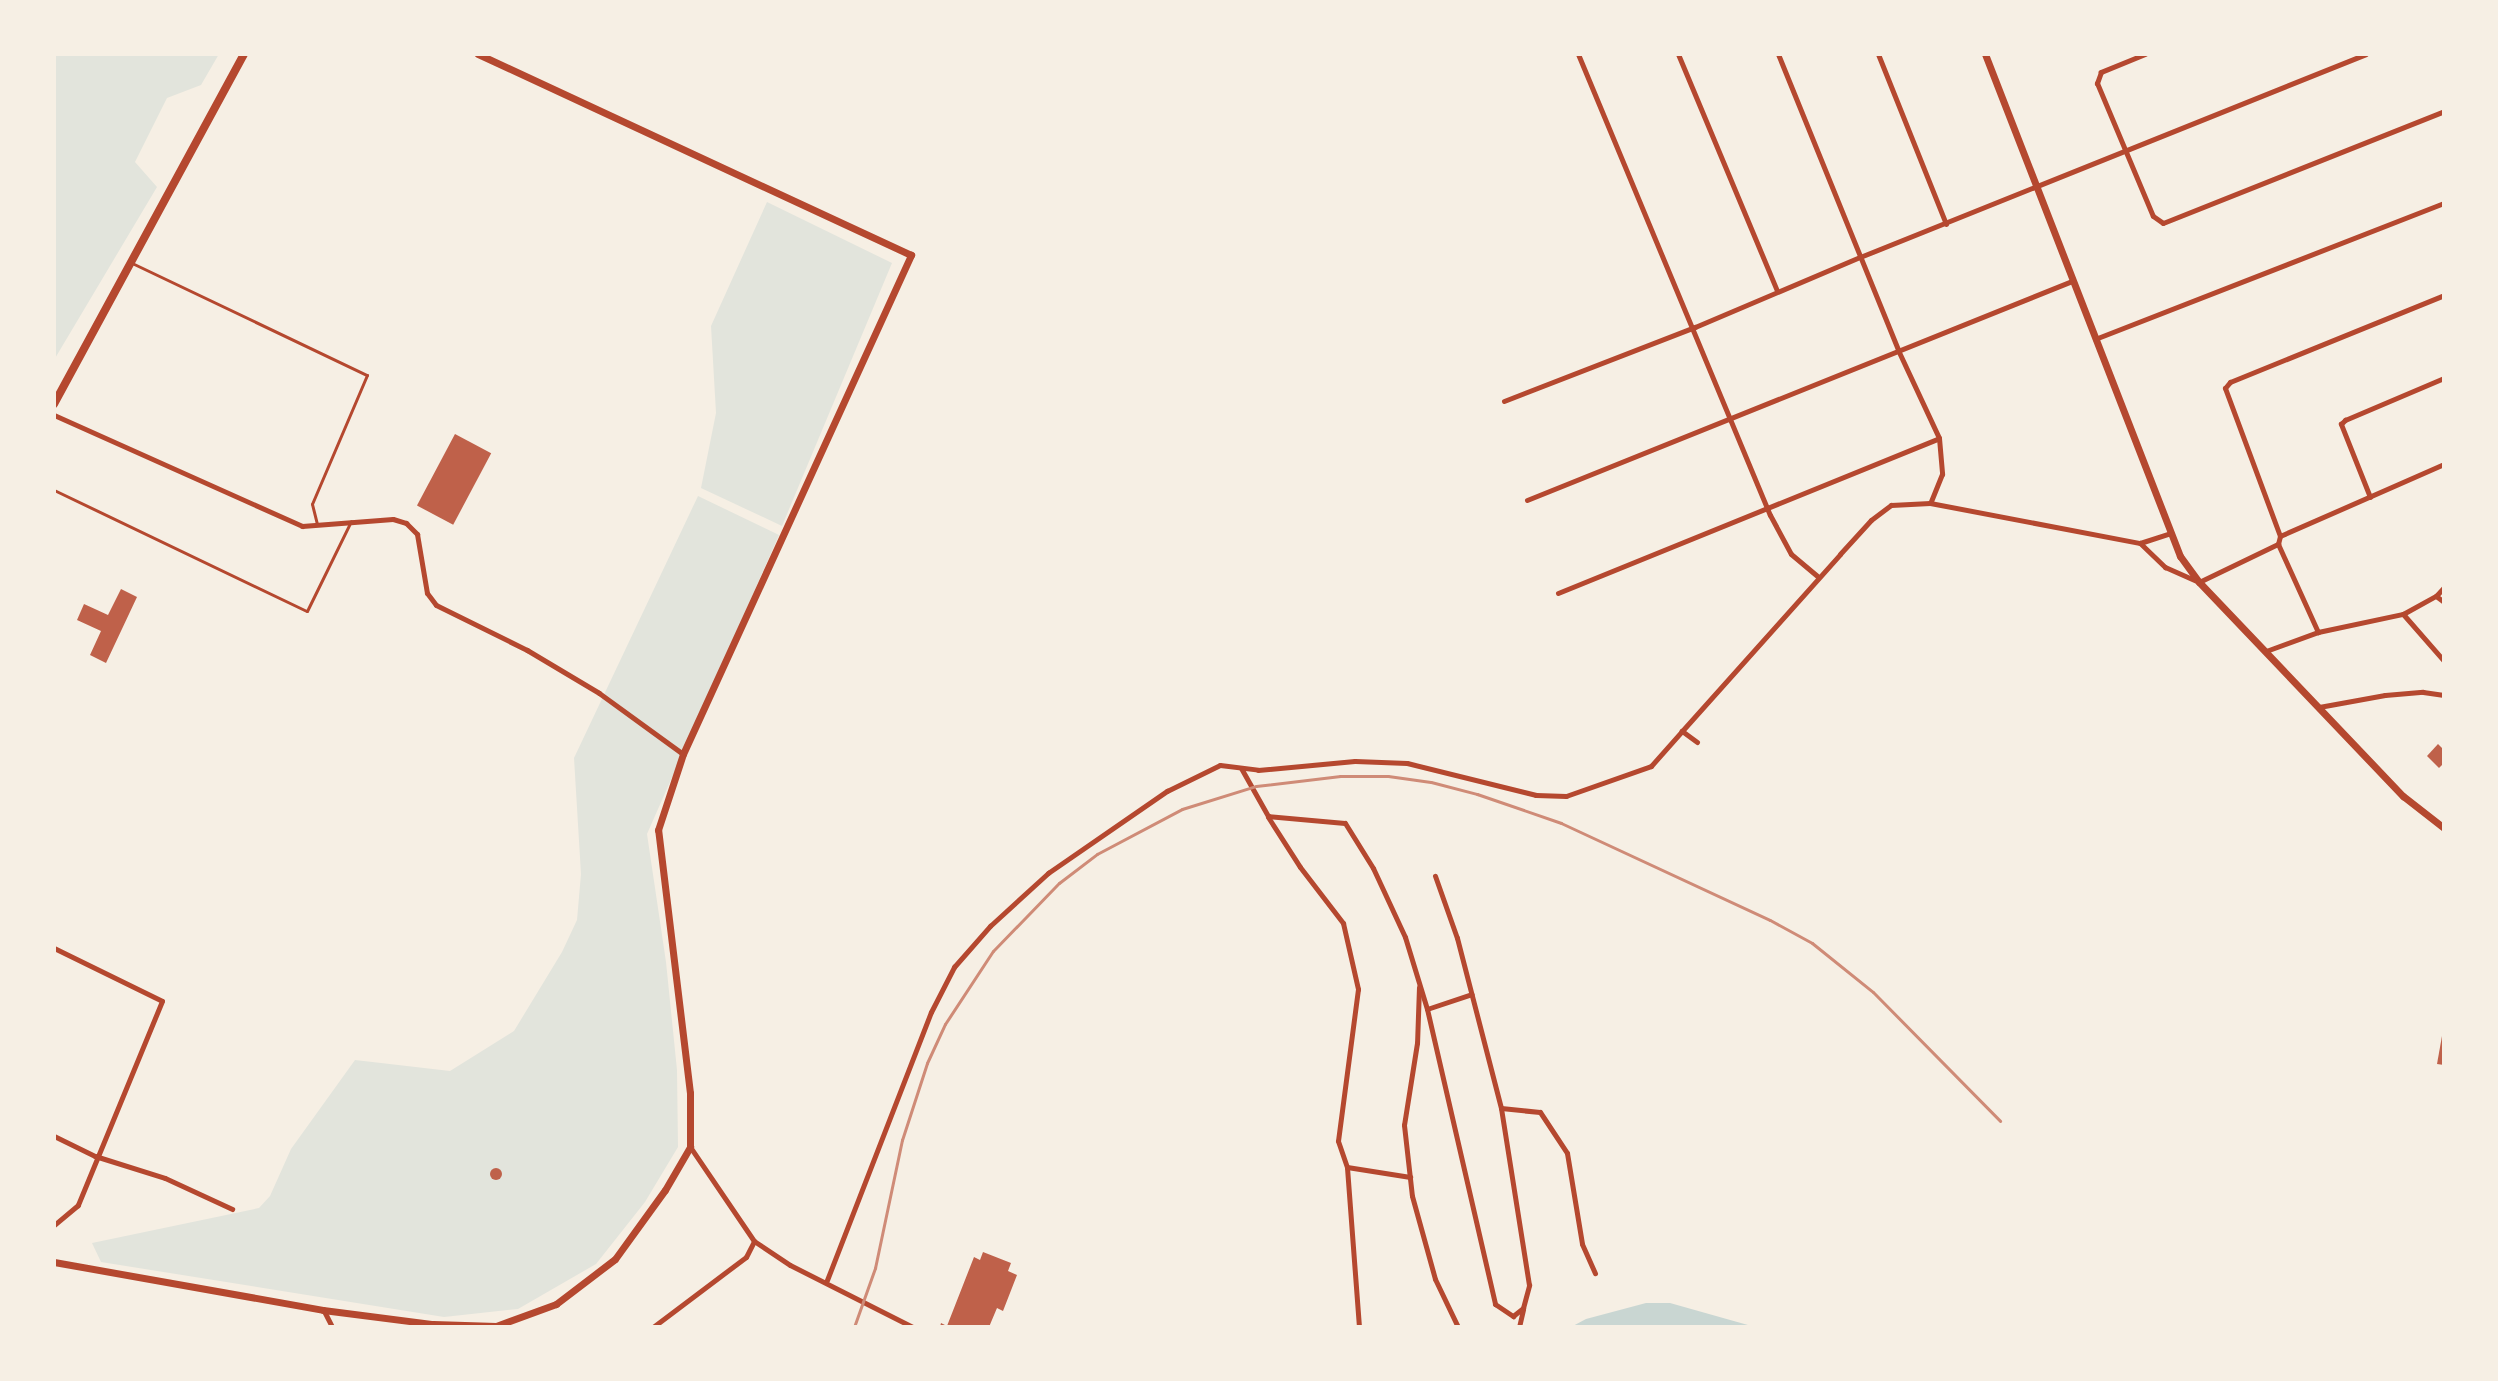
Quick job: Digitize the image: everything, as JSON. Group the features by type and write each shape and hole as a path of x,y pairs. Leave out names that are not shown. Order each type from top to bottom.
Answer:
{"main road":[{"path":"54,404 244,54"}],"street":[{"path":"54,1262 323,1310 472,1327 496,1326 534,1315 556,1304 615,1259 665,1190 690,1147 690,1093 658,830 683,754 911,255 477,54"},
{"path":"1578,54 1695,327 1768,510 1791,554 1818,577"},
{"path":"1678,54 1777,291"},
{"path":"1778,54 1898,350 1939,438 1942,474 1930,503"},
{"path":"1878,54 1946,224"},
{"path":"1985,54 2180,556 2199,582 2403,796 2444,828"},
{"path":"2145,54 2098,76 2125,152 2153,216 2163,223 2444,111"},
{"path":"1504,401 1695,327 1860,257 2366,54"},
{"path":"2094,339 2444,203"},
{"path":"1527,500 2072,281"},
{"path":"2318,632 2278,544 2280,536 2225,388 2230,382 2444,295"},
{"path":"2370,497 2341,424 2444,378"},
{"path":"54,415 302,526 393,519 406,523 417,534 427,593 436,605 542,658 599,693 683,754"},
{"path":"1558,593 1939,438"},
{"path":"2280,536 2444,464"},
{"path":"827,1280 931,1012 954,967 1001,916 1078,850 1167,791 1220,765 1258,770 1355,761 1407,763 1536,795 1566,796 1651,766 1818,577 1871,520 1891,505 1930,503 2140,543 2170,533"},
{"path":"2140,543 2165,567 2199,582 2278,544"},
{"path":"2266,651 2318,632 2403,614 2436,596 2444,587"},
{"path":"2436,596 2444,602"},
{"path":"2403,614 2444,661"},
{"path":"2319,707 2385,695 2423,692 2444,695"},
{"path":"1682,731 1697,742"},
{"path":"1240,767 1300,867 1343,923 1358,989 1338,1141 1347,1167 1359,1327"},
{"path":"1268,816 1345,823 1373,868 1405,937 1427,1009 1495,1304 1513,1316 1523,1308"},
{"path":"1435,876 1472,994 1501,1108 1529,1285 1519,1327"},
{"path":"54,948 162,1001 95,1156 78,1205 54,1225"},
{"path":"1419,982 1417,1043 1404,1125 1410,1177 1435,1279 1458,1327"},
{"path":"1427,1009 1472,994"},
{"path":"1501,1108 1540,1112 1567,1153 1582,1244 1595,1273"},
{"path":"54,1136 95,1156 165,1178 232,1209"},
{"path":"690,1147 754,1241 790,1265 827,1280 913,1327"},
{"path":"1347,1167 1410,1177"},
{"path":"653,1327 746,1257 754,1241"},
{"path":"323,1310 332,1327"}],"lane":[{"path":"130,263 367,375 312,504 318,526"},
{"path":"54,490 307,611 351,521"}],"shaded area":[{"path":"54,54 219,54 201,85 167,98 135,162 157,187 54,360"},
{"path":"767,202 892,263 782,526 701,488 716,413 711,326"},
{"path":"698,496 779,535 647,834 666,962 677,1070 678,1147 645,1202 596,1264 518,1309 444,1317 101,1262 92,1243 259,1208 270,1196 291,1149 355,1060 450,1071 514,1031 562,952 577,920 581,874 574,758"},
{"path":"1646,1303 1670,1303 1755,1327 1571,1327 1586,1319"}],"building":[{"path":"455,434 491,453 453,525 417,506"},
{"path":"121,589 137,597 106,663 90,655 101,631 77,620 84,604 108,615"},
{"path":"2438,744 2444,750 2444,763 2439,768 2427,756"},
{"path":"2444,1036 2444,1065 2437,1064"},
{"path":"496,1168 502,1174 496,1180 490,1174"},
{"path":"983,1252 1011,1263 1008,1271 1017,1275 1003,1311 997,1308 989,1327 940,1327 941,1323 947,1326 974,1257 980,1260"}],"railway":[{"path":"854,1327 875,1268 902,1140 927,1063 945,1024 993,951 1059,883 1097,854 1182,809 1256,786 1340,776 1388,776 1431,782 1477,794 1561,823 1770,920 1812,943 1873,992 2000,1121"}]}
